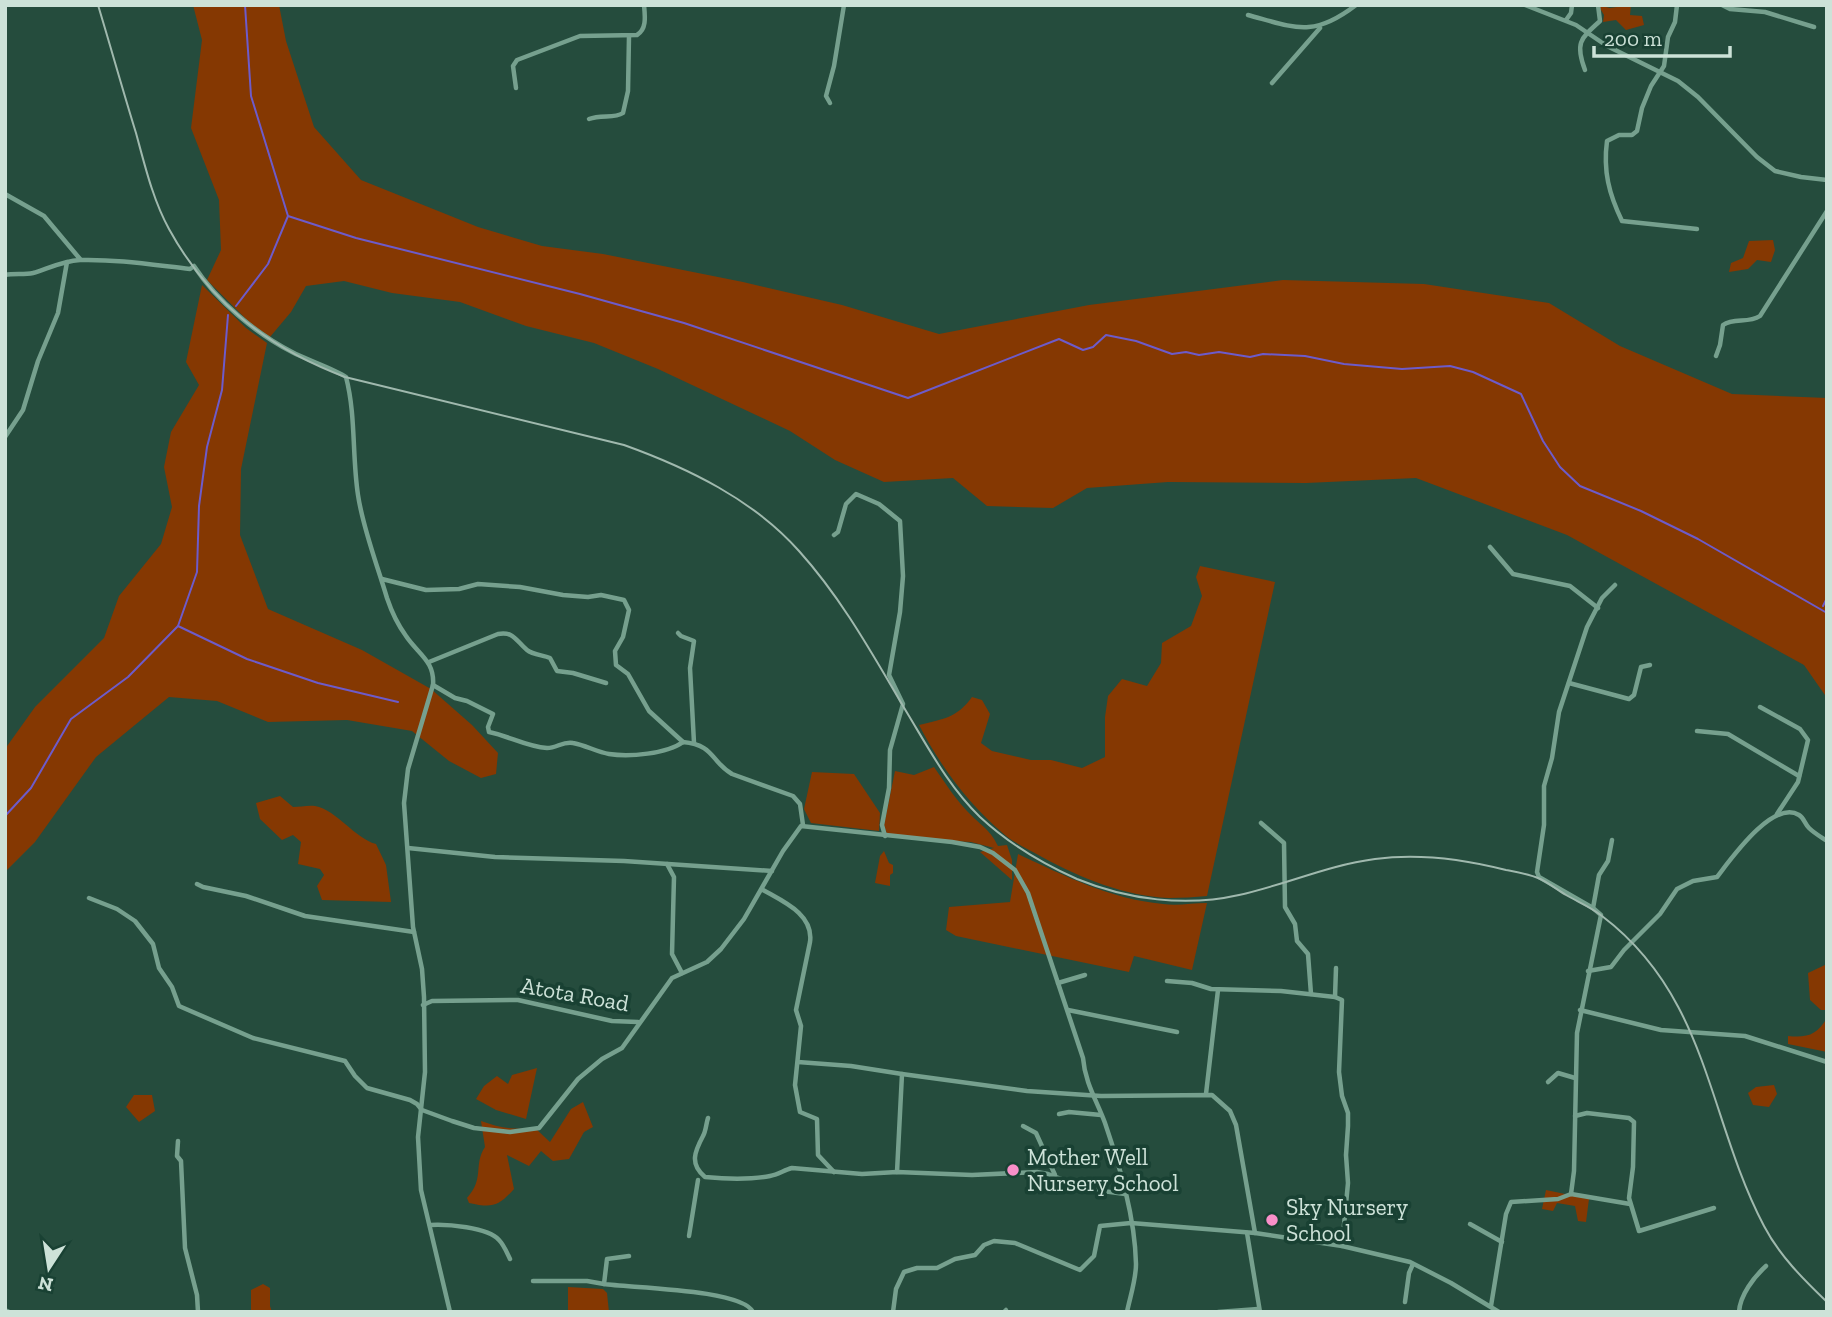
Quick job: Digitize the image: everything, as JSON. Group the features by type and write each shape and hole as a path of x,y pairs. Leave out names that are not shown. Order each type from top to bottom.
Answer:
{"street":[{"path":"516,88 514,62 584,35 637,35 643,30 644,5"},
{"path":"830,103 826,100 826,94 834,66 844,5"},
{"path":"1272,83 1320,27 1356,5"},
{"path":"1525,5 1566,20 1607,46 1678,81 1698,97 1744,146 1775,171 1827,180"},
{"path":"1566,20 1572,5"},
{"path":"1584,70 1578,51 1582,38 1600,21 1598,5"},
{"path":"1677,5 1661,73 1651,86 1635,134 1619,135 1606,141 1605,177 1622,221 1697,229"},
{"path":"1722,5 1730,9 1766,12 1814,27"},
{"path":"1248,15 1276,25 1320,27"},
{"path":"589,119 623,113 628,91 629,36"},
{"path":"5,194 44,216 80,260"},
{"path":"1716,356 1723,326 1728,322 1752,320 1760,316 1827,211"},
{"path":"5,275 31,273 80,260 128,261 190,269 194,266 217,294 256,329 292,353 345,376 349,392 359,504 390,605 404,634 429,662 434,675 406,778 404,803 414,932 422,969 425,1036 418,1145 421,1190 450,1312"},
{"path":"5,437 23,410 38,361 58,313 67,262"},
{"path":"834,535 838,532 849,499 856,494 879,504 900,521 904,576 889,675 903,704 890,750 889,788 882,831 886,836"},
{"path":"1490,547 1513,574 1570,586 1598,608"},
{"path":"382,579 426,590 459,589 478,584 520,587 563,595 601,595 624,600 629,610 623,637 615,651 617,665 628,674 649,710 683,742"},
{"path":"1571,1194 1574,1171 1576,1042 1580,1010 1601,915 1537,875 1544,825 1544,786 1552,758 1559,712 1587,628 1602,598 1615,585"},
{"path":"429,662 498,634 507,633 517,638 530,652 550,657 557,671 606,683"},
{"path":"678,633 694,641 690,668 694,743"},
{"path":"1569,683 1629,699 1634,695 1641,667 1650,665"},
{"path":"89,898 117,909 135,921 153,944 161,972 172,987 179,1006 253,1038 345,1061 357,1080 367,1088 415,1102 422,1110 474,1128 510,1132 539,1128 578,1079 622,1048 672,978 698,967 716,955 744,919 791,839 803,825 800,804 793,796 732,774 709,750 694,743 683,742 659,752 615,754 572,743 549,748 489,732 492,714 433,685"},
{"path":"1588,971 1612,967 1660,914 1677,889 1693,881 1717,877 1749,837 1776,815 1798,782 1808,745 1807,735 1786,720 1760,707"},
{"path":"1697,730 1728,734 1799,776"},
{"path":"1776,815 1788,812 1798,814 1808,827 1827,841"},
{"path":"1261,823 1284,843 1285,907 1294,924 1297,941 1309,958 1311,994"},
{"path":"803,825 974,846 993,853 1019,874 1028,893 1083,1058 1087,1081 1101,1115 1125,1195 1136,1266 1127,1312"},
{"path":"1593,908 1599,875 1608,861 1612,840"},
{"path":"408,848 495,857 772,870"},
{"path":"667,864 674,877 672,954 682,973"},
{"path":"197,884 246,895 305,916 414,932"},
{"path":"763,890 805,919 811,936 796,1010 801,1026 795,1085 799,1111 817,1119 818,1155 835,1172"},
{"path":"1335,997 1336,968"},
{"path":"1058,983 1085,975"},
{"path":"1167,981 1218,990 1311,994 1342,1000 1339,1072 1342,1096 1348,1113 1348,1183 1342,1247"},
{"path":"1206,1094 1218,990"},
{"name":"Atota Road","path":"423,1005 432,1001 519,1000 612,1021 638,1022"},
{"path":"1067,1010 1177,1032"},
{"path":"1580,1010 1661,1030 1745,1036 1827,1062"},
{"path":"798,1062 851,1066 1027,1091 1093,1095 1206,1094 1214,1097 1233,1116 1255,1233"},
{"path":"1548,1082 1558,1073 1576,1078"},
{"path":"897,1172 902,1074"},
{"path":"1576,1103 1587,1113"},
{"path":"1059,1114 1069,1112 1101,1115"},
{"path":"1575,1116 1587,1113 1629,1118 1634,1122 1630,1204 1637,1230 1640,1232 1714,1208"},
{"path":"708,1118 704,1135 697,1143 694,1160 703,1176 732,1179 766,1177 792,1168 862,1174 897,1172 959,1175 1037,1172 1055,1176 1076,1186 1125,1195"},
{"path":"1023,1126 1036,1133 1055,1176"},
{"path":"178,1141 185,1248 197,1295 198,1312"},
{"path":"690,1236 698,1180"},
{"path":"1491,1306 1506,1214 1511,1202 1558,1199 1571,1194 1630,1204"},
{"path":"893,1312 896,1289 907,1270 938,1267 955,1259 975,1255 984,1245 1001,1240 1015,1242 1079,1270 1094,1256 1100,1226 1131,1223 1255,1233 1342,1247 1413,1264 1498,1311"},
{"path":"1470,1224 1502,1241"},
{"path":"430,1225 468,1228 492,1235 500,1241 510,1259"},
{"path":"1218,1312 1259,1310 1247,1233"},
{"path":"604,1284 607,1259 629,1256"},
{"path":"1405,1302 1413,1264"},
{"path":"1739,1312 1744,1295 1766,1266"},
{"path":"533,1281 587,1281 718,1296 747,1304 753,1312"}],"shaded area":[{"path":"193,5 279,5 286,41 314,127 361,180 478,227 542,246 603,254 743,282 842,305 939,334 1089,305 1283,280 1424,284 1549,303 1620,346 1732,394 1827,398 1827,698 1804,665 1567,535 1416,478 1306,483 1168,482 1087,488 1053,508 987,506 953,478 884,482 835,460 790,431 658,369 594,343 526,326 460,302 392,293 344,281 306,286 291,312 270,337 250,323 207,280 221,250 219,200 191,128 202,40"},
{"path":"1598,5 1610,8 1631,5 1630,15 1642,16 1644,25 1626,30 1616,20 1603,22 1604,15"},
{"path":"1773,240 1775,250 1771,262 1757,260 1748,269 1729,272 1731,263 1743,258 1749,241"},
{"path":"202,285 246,328 267,343 241,469 240,535 268,609 362,650 431,689 472,725 498,753 496,774 481,778 449,761 412,731 347,720 268,722 217,701 169,697 96,757 35,842 5,872 5,749 35,707 104,638 119,596 161,544 172,507 164,467 171,432 199,385 186,362"},
{"path":"1200,566 1275,582 1207,896 1152,897 1087,879 1009,838 979,811 956,784 919,725 955,714 972,697 982,700 990,714 981,743 992,751 1031,760 1051,760 1082,768 1105,757 1108,696 1122,679 1147,686 1161,663 1162,643 1191,626 1202,596 1196,577"},
{"path":"934,767 957,799 998,846 1007,845 1012,860 1012,880 980,852 994,848 971,842 888,837 884,825 895,771 914,775"},
{"path":"812,772 854,774 880,813 879,831 811,823 804,809"},
{"path":"280,796 293,807 312,806 331,813 360,836 376,844 386,865 391,902 322,900 317,886 324,875 320,869 298,864 301,842 293,835 282,840 260,819 256,803"},
{"path":"884,851 889,863 893,865 890,886 875,883 880,856"},
{"path":"1018,854 1088,885 1125,897 1168,905 1207,903 1192,970 1134,956 1129,972 956,936 946,930 949,907 1010,902"},
{"path":"1827,964 1827,1010 1821,1010 1810,1000 1808,973"},
{"path":"1827,1018 1827,1052 1788,1044 1788,1036 1811,1034"},
{"path":"537,1068 526,1119 496,1110 476,1099 484,1086 497,1076 508,1084 512,1075"},
{"path":"1774,1085 1777,1094 1769,1107 1753,1105 1748,1093 1756,1087"},
{"path":"134,1095 152,1095 155,1111 139,1122 126,1107"},
{"path":"583,1102 593,1127 584,1132 569,1159 553,1161 541,1151 529,1166 507,1155 514,1189 494,1205 469,1203 467,1198 476,1184 485,1147 481,1121 508,1128 535,1128 550,1142 571,1109"},
{"path":"1546,1190 1589,1199 1586,1222 1578,1221 1575,1206 1557,1203 1553,1211 1542,1209"},
{"path":"263,1284 270,1288 272,1312 251,1312 251,1290"},
{"path":"568,1287 603,1289 607,1293 609,1312 568,1312"}],"waterway":[{"path":"236,306 268,264 288,216 251,96 245,5"},
{"path":"288,216 356,238 684,323 908,398 1059,339 1083,350 1093,347 1106,335 1136,341 1172,354 1186,352 1199,355 1219,352 1250,357 1263,354 1305,356 1344,364 1402,369 1450,366 1473,372 1521,394 1543,441 1560,467 1580,486 1641,511 1698,539 1827,613"},
{"path":"5,816 31,788 71,719 128,677 178,626 197,572 199,506 207,447 222,390 228,315"},
{"path":"1823,606 1827,598"},
{"path":"178,626 247,659 318,683 398,702"}],"railway":[{"path":"98,5 158,206 185,255 203,279 243,320 291,352 345,377 624,445 696,475 741,501 781,533 830,590 959,794 980,817 1026,852 1064,873 1096,886 1137,896 1178,901 1239,895 1340,866 1375,859 1441,858 1534,877 1598,913 1637,948 1664,983 1702,1060 1745,1185 1764,1226 1784,1257 1827,1302"}],"place":[{"name":"Mother Well Nursery School","path":"1013,1170"},
{"name":"Sky Nursery School","path":"1272,1220"}]}
